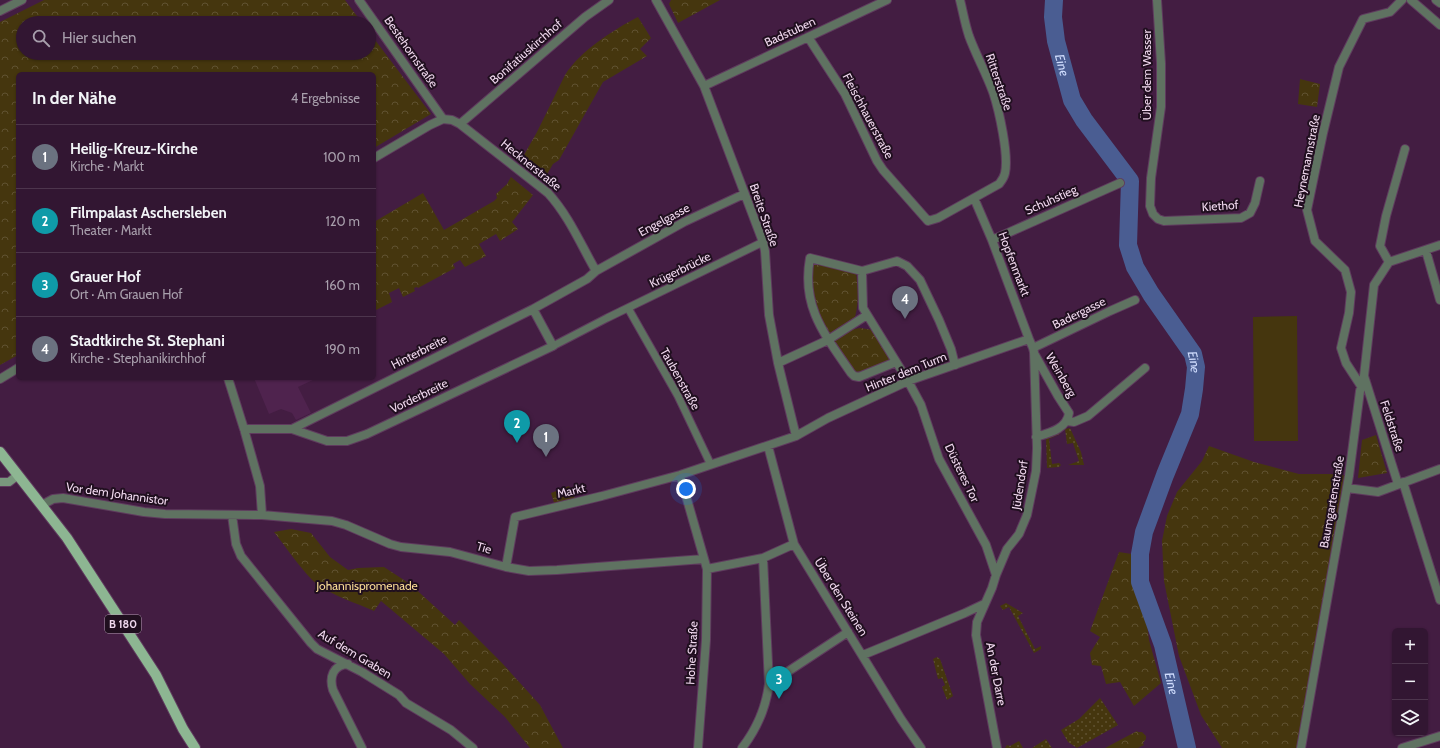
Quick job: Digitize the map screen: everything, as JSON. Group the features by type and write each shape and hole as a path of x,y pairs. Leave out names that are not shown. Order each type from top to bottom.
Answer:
{"main road":[{"name":"B 180","path":"0,452 67,538 156,675 183,729 195,748"},
{"path":"0,482 9,482 18,475"}],"street":[{"path":"0,11 22,0"},
{"name":"Bestehornstraße","path":"360,0 371,16"},
{"name":"Bonifatiuskirchhof","path":"460,124 585,17 609,0"},
{"name":"Breite Straße","path":"656,0 704,86 765,251 769,315 778,364 796,436"},
{"name":"Badstuben","path":"704,86 888,0"},
{"name":"Ritterstraße","path":"960,0 969,36 992,91 997,107 1006,167 1003,179 999,184 974,198"},
{"name":"Über dem Wasser","path":"1157,0 1161,62 1161,107 1151,178 1150,206 1152,214 1158,219"},
{"name":"Heynemannstraße","path":"1361,386 1346,363 1341,348 1349,313 1351,292 1345,270 1315,241 1307,210 1323,133 1339,67 1363,19 1390,12 1402,0"},
{"path":"1411,0 1440,25"},
{"path":"1436,0 1440,3"},
{"name":"Bestehornstraße","path":"376,23 443,118"},
{"name":"Fleischhauerstraße","path":"808,37 842,88 877,161 883,170 928,221 938,218 974,198"},
{"path":"376,157 443,118"},
{"name":"Hecknerstraße","path":"443,118 460,124 548,193 565,215 596,271"},
{"path":"1405,149 1386,216 1380,246 1389,262 1440,246"},
{"name":"Kiethof","path":"1158,219 1164,221 1241,218 1250,213 1255,203 1260,181"},
{"name":"Schuhstieg","path":"992,240 1120,183"},
{"name":"Engelgasse","path":"596,271 684,222 744,194"},
{"name":"Hopfenmarkt","path":"974,198 992,240 1029,339"},
{"name":"Krügerbrücke","path":"607,318 762,242"},
{"path":"1426,251 1440,300"},
{"path":"896,362 859,377 854,376 828,340 814,314 808,291 810,258 862,271 897,261 907,266 920,280 926,292 951,349 955,365"},
{"name":"Baumgartenstraße","path":"1301,748 1347,488 1361,386 1364,376 1374,285 1389,262"},
{"name":"Hinterbreite","path":"244,429 292,429 533,309 587,279 596,271"},
{"name":"Düsteres Tor","path":"862,271 863,308 921,405 939,459 986,545 996,575"},
{"name":"Badergasse","path":"1034,350 1110,311 1135,300"},
{"name":"Taubenstraße","path":"628,308 678,396 710,463"},
{"path":"533,309 552,346"},
{"path":"778,364 828,340 867,315"},
{"name":"Vorderbreite","path":"292,429 327,441 354,439 552,346 607,318"},
{"name":"Weinberg","path":"1029,339 1058,396 1069,413 1067,421"},
{"name":"Hinter dem Turm","path":"796,436 828,418 908,381 1029,339"},
{"name":"Weinberg","path":"1034,350 1037,448"},
{"path":"1036,437 1055,431 1067,421 1074,422 1088,416 1145,368"},
{"path":"0,379 16,369"},
{"name":"Feldstraße","path":"1364,376 1440,600"},
{"path":"229,380 260,486 262,515"},
{"name":"Markt","path":"506,567 515,517 602,496 680,474 796,436"},
{"name":"Über den Steinen","path":"768,446 794,544 901,719 921,748"},
{"name":"Jüdendorf","path":"1024,525 1036,471 1037,448"},
{"path":"1347,488 1378,492 1440,469"},
{"path":"680,474 704,559"},
{"name":"Vor dem Johannistor","path":"42,505 53,499 63,498 144,512 165,514 262,515"},
{"name":"Auf dem Graben","path":"232,515 236,544 241,556 311,643 318,649 348,664 399,695 406,703 451,730 473,748"},
{"name":"Tie","path":"262,515 332,521 346,525 373,538 401,547 456,553 518,569 543,571 704,559"},
{"name":"An der Darre","path":"997,748 976,635 977,622 1007,549 1020,534 1024,525"},
{"path":"707,569 763,558 794,544"},
{"path":"742,748 758,723 769,684 763,558"},
{"name":"Hohe Straße","path":"698,748 706,640 707,569 704,559"},
{"path":"862,655 930,628 984,604"},
{"path":"769,684 848,632"},
{"path":"348,664 340,664 336,668 331,682 333,690 362,748"},
{"path":"1402,748 1440,736"}],"shaded area":[{"path":"255,380 313,380 298,387 311,413 296,420 292,413 281,409 269,414"}],"green space":[{"path":"44,0 345,0 357,16 16,16 16,60 376,60 376,41 431,114 376,147 376,72 16,72 16,356 0,365 0,22"},
{"path":"671,0 720,0 678,23 669,4"},
{"path":"638,17 651,38 640,49 647,56 603,82 559,160 553,164 543,181 520,162 537,132 565,75 579,58 598,42 618,28"},
{"path":"1300,79 1320,84 1317,107 1298,104"},
{"path":"511,177 533,195 512,222 518,229 500,241 496,234 479,244 486,256 465,267 460,260 453,264 455,268 418,288 414,288 415,291 403,297 399,288 389,293 392,302 376,310 376,221 423,193 444,230 494,201 497,198 496,194 507,184"},
{"path":"812,262 856,273 858,295 855,317 829,334 820,319 812,298"},
{"path":"1297,316 1298,441 1254,441 1253,317"},
{"path":"860,328 873,330 891,359 859,374 853,372 834,344 836,339 850,330"},
{"path":"1070,428 1081,452 1084,465 1068,465 1079,461 1073,443 1067,444 1065,429"},
{"path":"1059,432 1060,434 1049,439 1052,464 1059,463 1061,465 1059,467 1047,468 1046,438"},
{"path":"1376,435 1387,473 1358,478 1362,440"},
{"path":"1209,446 1254,462 1299,474 1330,474 1349,476 1301,748 1222,748 1201,715 1179,656 1164,581 1162,541 1167,516 1177,492 1202,461"},
{"path":"569,486 576,500 555,506 551,493"},
{"name":"Johannispromenade","path":"291,529 311,533 330,557 348,570 384,567 410,584 455,625 459,620 502,663 540,705 563,748 530,748 505,717 470,684 444,654 381,601 374,611 338,596 318,585 301,567 274,532"},
{"path":"1119,552 1138,555 1149,640 1161,683 1134,706 1120,682 1106,684 1101,666 1092,665 1090,653 1100,637 1090,631"},
{"path":"1006,603 1023,613 1018,616 1035,649 1041,646 1041,649 1034,653 1009,607 1003,610 1000,606"},
{"path":"937,657 940,659 953,696 947,700 942,687 945,685 942,678 938,679 933,659"},
{"path":"1100,698 1118,725 1077,748 1068,742 1061,730 1079,719"},
{"path":"1137,731 1142,732 1146,736 1143,743 1144,745 1138,748 1105,748"},
{"path":"1046,739 1052,748 1032,748"},
{"path":"1019,741 1023,748 1005,748 1007,745 1010,746"}],"waterway":[{"name":"Eine","path":"1054,0 1053,17 1056,41 1072,100 1084,120 1130,181 1128,245 1135,267 1151,294 1193,354 1196,367 1190,414 1144,532 1140,554 1140,582 1163,645 1187,748"}],"place":[{"name":"Stadtkirche St. Stephani","path":"905,319"},
{"name":"Filmpalast Aschersleben","path":"517,443"},
{"name":"Heilig-Kreuz-Kirche","path":"546,457"},
{"name":"Grauer Hof","path":"779,699"}]}
